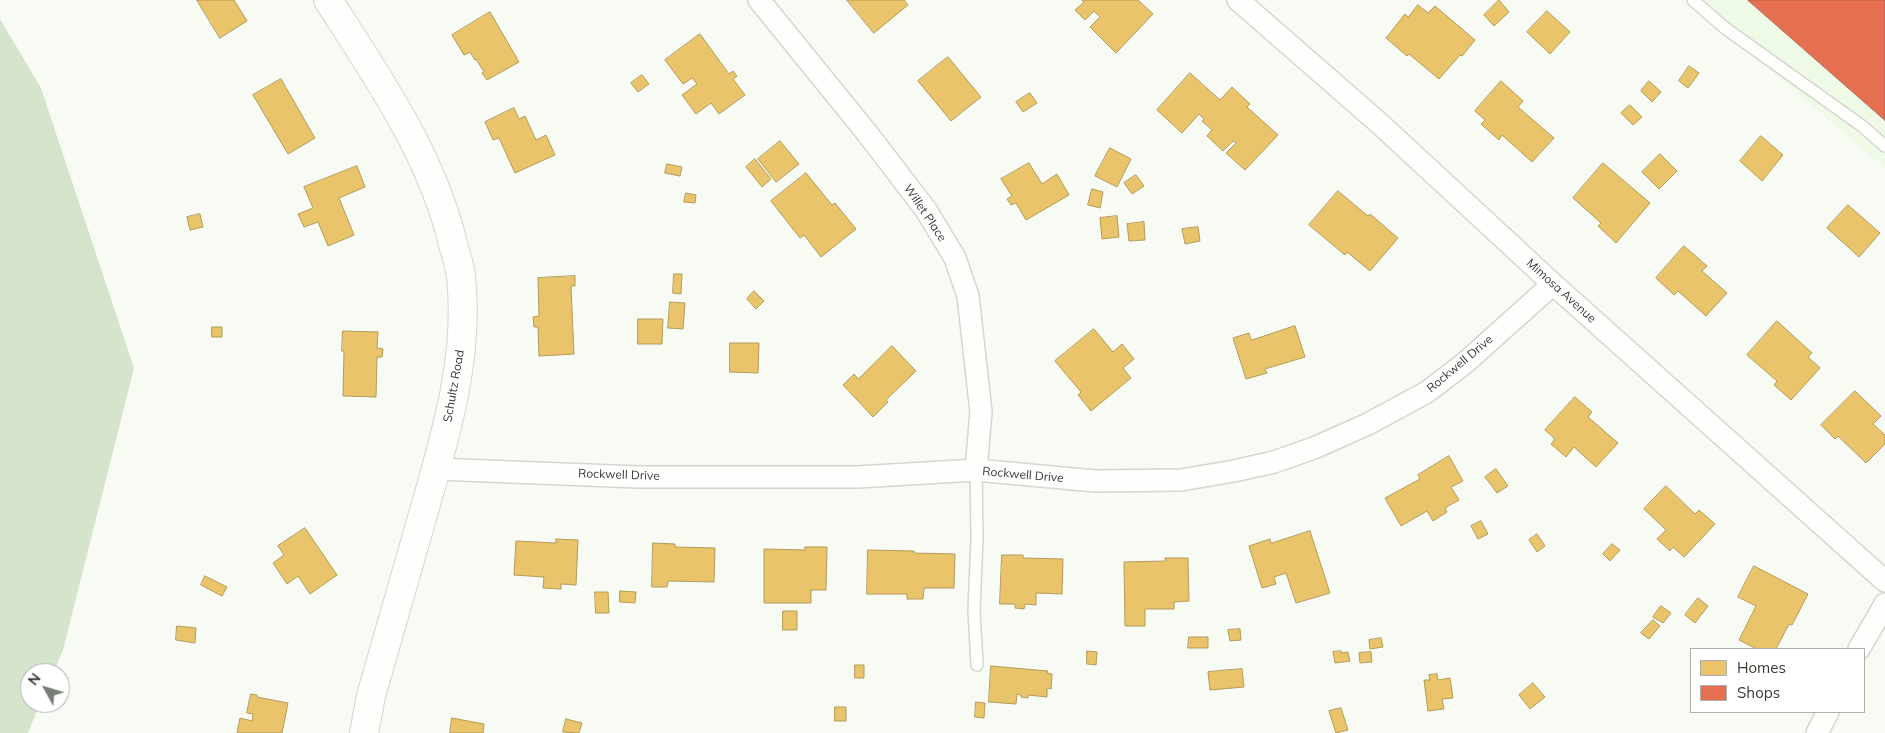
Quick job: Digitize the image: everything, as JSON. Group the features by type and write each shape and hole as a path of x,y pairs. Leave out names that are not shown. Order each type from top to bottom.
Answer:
{"street":[{"name":"Schultz Road","path":"328,0 384,89 417,149 438,193 461,276 463,314 461,356 451,408 436,469 371,696 364,733"},
{"name":"Willet Place","path":"759,0 867,133 926,210 955,258 968,296 982,412 976,470"},
{"name":"Mimosa Avenue","path":"1238,0 1379,122 1553,284 1885,581"},
{"name":"Rockwell Drive","path":"436,469 638,477 858,477 976,470 1095,482 1181,480 1274,462 1314,448 1368,424 1427,392 1465,363 1553,284"},
{"path":"1860,648 1885,604"},
{"path":"1818,733 1828,713"}],"lane":[{"path":"1693,0 1725,28 1862,126 1885,146"},
{"path":"976,470 977,538 974,610 977,664"}],"shaded area":[{"path":"1689,0 1885,0 1885,168"},
{"path":"0,19 41,88 134,368 63,650 57,663 20,663 20,713 36,713 28,733 0,733"}],"building: Homes":[{"path":"197,0 234,0 247,21 220,38"},
{"path":"847,0 904,0 908,5 874,33"},
{"path":"1082,0 1138,0 1153,14 1116,53 1090,27 1100,17 1094,11 1085,20 1075,10 1084,2"},
{"path":"1499,0 1509,12 1494,26 1484,15"},
{"path":"1418,5 1428,13 1435,6 1475,40 1439,79 1386,38 1405,14 1408,17"},
{"path":"1547,11 1570,32 1550,54 1527,32"},
{"path":"490,12 519,62 487,80 476,59 470,52 464,55 452,35"},
{"path":"700,34 729,74 733,71 737,76 733,79 745,95 719,114 711,103 696,114 682,95 697,84 692,78 683,84 665,60"},
{"path":"948,57 981,97 951,121 918,81"},
{"path":"1689,66 1699,73 1688,88 1679,81"},
{"path":"1190,73 1220,100 1232,87 1250,104 1247,107 1278,135 1245,170 1226,153 1236,143 1233,141 1223,151 1207,136 1212,130 1202,121 1204,119 1199,114 1182,133 1157,110"},
{"path":"642,75 649,84 638,92 631,83"},
{"path":"281,79 315,138 288,154 253,95"},
{"path":"1501,81 1523,101 1518,107 1554,138 1532,162 1502,135 1499,140 1481,124 1485,120 1475,111"},
{"path":"1649,81 1661,92 1652,102 1641,91"},
{"path":"1030,93 1037,103 1023,112 1016,102"},
{"path":"1630,105 1642,117 1633,125 1621,113"},
{"path":"514,108 519,119 525,116 536,140 546,135 555,155 515,173 499,138 493,140 485,122"},
{"path":"1761,136 1783,155 1762,181 1740,161"},
{"path":"780,141 799,164 776,182 758,159"},
{"path":"1110,148 1131,159 1117,187 1095,176"},
{"path":"1660,154 1677,171 1659,189 1642,172"},
{"path":"755,159 771,179 762,187 746,167"},
{"path":"1029,163 1042,184 1057,174 1069,195 1026,220 1016,203 1011,205 1007,199 1012,196 1001,179"},
{"path":"1603,163 1650,203 1616,243 1598,226 1601,223 1573,198"},
{"path":"667,164 682,167 680,176 665,173"},
{"path":"357,166 365,187 339,198 354,235 328,246 318,222 304,227 298,214 313,208 304,187"},
{"path":"806,173 832,205 835,203 856,229 821,257 804,235 800,238 771,201"},
{"path":"1136,175 1144,186 1132,194 1124,183"},
{"path":"1092,189 1103,192 1100,208 1088,205"},
{"path":"1338,191 1368,216 1370,214 1398,238 1370,271 1347,252 1345,255 1309,225"},
{"path":"686,193 696,195 695,203 684,202"},
{"path":"1848,205 1880,233 1859,257 1827,228"},
{"path":"200,214 203,227 190,230 187,217"},
{"path":"1117,216 1119,237 1102,239 1100,218"},
{"path":"1144,222 1145,240 1129,241 1127,224"},
{"path":"1198,227 1200,241 1185,244 1182,229"},
{"path":"1684,246 1707,266 1702,271 1727,293 1706,316 1678,291 1674,295 1656,278"},
{"path":"674,274 682,274 681,294 673,293"},
{"path":"575,276 575,286 571,286 574,354 539,356 538,327 534,327 533,317 539,316 538,278"},
{"path":"754,291 764,301 756,309 747,299"},
{"path":"670,302 685,303 683,329 668,328"},
{"path":"638,319 663,319 662,344 638,344"},
{"path":"1777,321 1812,353 1808,357 1820,368 1791,400 1774,385 1777,381 1747,355"},
{"path":"1295,326 1305,357 1265,369 1267,373 1246,379 1233,338 1249,333 1251,340"},
{"path":"212,327 222,327 222,337 212,337"},
{"path":"1094,329 1113,352 1122,344 1134,359 1123,368 1131,378 1091,411 1078,395 1081,392 1055,361"},
{"path":"343,331 378,332 377,348 383,349 382,357 377,357 376,397 343,396"},
{"path":"730,343 759,343 758,373 730,372"},
{"path":"892,346 916,371 886,400 888,402 873,417 843,385 854,374 858,379"},
{"path":"1855,391 1881,416 1873,424 1885,435 1885,444 1866,463 1838,436 1835,439 1821,425"},
{"path":"1575,397 1592,412 1588,417 1618,443 1596,467 1574,447 1566,457 1551,444 1555,439 1545,430"},
{"path":"1449,456 1463,481 1451,487 1459,500 1445,508 1447,512 1433,521 1427,511 1401,526 1385,498 1420,479 1418,475"},
{"path":"1496,469 1508,486 1497,493 1485,477"},
{"path":"1666,486 1695,514 1699,510 1715,524 1684,557 1673,547 1670,551 1657,539 1666,530 1644,509"},
{"path":"1481,521 1488,534 1478,539 1471,526"},
{"path":"305,528 337,575 310,594 298,576 287,584 273,563 284,555 278,546"},
{"path":"1310,531 1330,593 1296,603 1286,573 1274,577 1276,584 1262,588 1249,546 1270,539 1271,543"},
{"path":"1537,534 1545,546 1537,552 1529,540"},
{"path":"556,539 578,540 576,585 561,584 561,589 543,588 544,577 514,575 516,541 556,543"},
{"path":"653,543 675,544 675,547 715,548 714,582 668,581 667,587 652,587"},
{"path":"1612,544 1620,550 1610,561 1603,554"},
{"path":"805,547 827,547 826,590 811,590 811,603 764,603 764,549 805,550"},
{"path":"868,550 955,554 954,588 924,588 923,599 907,599 907,594 867,594"},
{"path":"1002,555 1023,555 1023,558 1063,559 1062,594 1036,593 1036,605 1025,604 1024,609 1015,608 1015,604 1000,604"},
{"path":"1165,558 1188,558 1189,601 1174,602 1174,609 1145,609 1145,626 1125,626 1124,562 1166,561"},
{"path":"1754,566 1808,594 1792,625 1789,624 1777,648 1755,648 1739,640 1756,606 1738,597"},
{"path":"205,576 227,587 222,596 201,585"},
{"path":"620,591 636,592 635,603 620,602"},
{"path":"595,592 608,592 609,613 596,613"},
{"path":"1698,598 1708,606 1695,623 1685,615"},
{"path":"1661,606 1671,613 1663,623 1653,617"},
{"path":"783,611 797,611 797,630 783,630"},
{"path":"1653,620 1660,626 1649,639 1641,633"},
{"path":"177,626 196,628 195,643 176,640"},
{"path":"1240,629 1241,640 1230,641 1228,630"},
{"path":"1189,637 1208,637 1208,648 1188,648"},
{"path":"1381,638 1383,647 1370,649 1369,640"},
{"path":"1087,651 1097,652 1096,665 1087,664"},
{"path":"1341,651 1341,653 1348,652 1350,661 1335,663 1333,652"},
{"path":"1371,652 1372,662 1360,663 1359,653"},
{"path":"855,665 864,665 864,678 855,678"},
{"path":"991,666 1048,671 1047,673 1052,674 1051,689 1047,688 1047,697 1028,695 1028,698 1017,694 1016,704 989,702"},
{"path":"1242,669 1244,687 1210,690 1208,672"},
{"path":"1437,674 1438,680 1450,678 1453,698 1442,699 1444,709 1428,711 1424,680 1430,680 1429,675"},
{"path":"1533,683 1545,697 1530,709 1519,695"},
{"path":"251,694 288,703 282,733 237,733 240,718 252,721 253,714 247,713"},
{"path":"976,702 985,703 984,718 975,717"},
{"path":"835,707 846,707 846,721 835,721"},
{"path":"1341,708 1348,730 1336,733 1329,711"},
{"path":"452,718 484,724 483,733 450,733"},
{"path":"566,719 582,723 579,733 563,732"}],"building: Shops":[{"path":"1748,0 1885,0 1885,120"}]}
